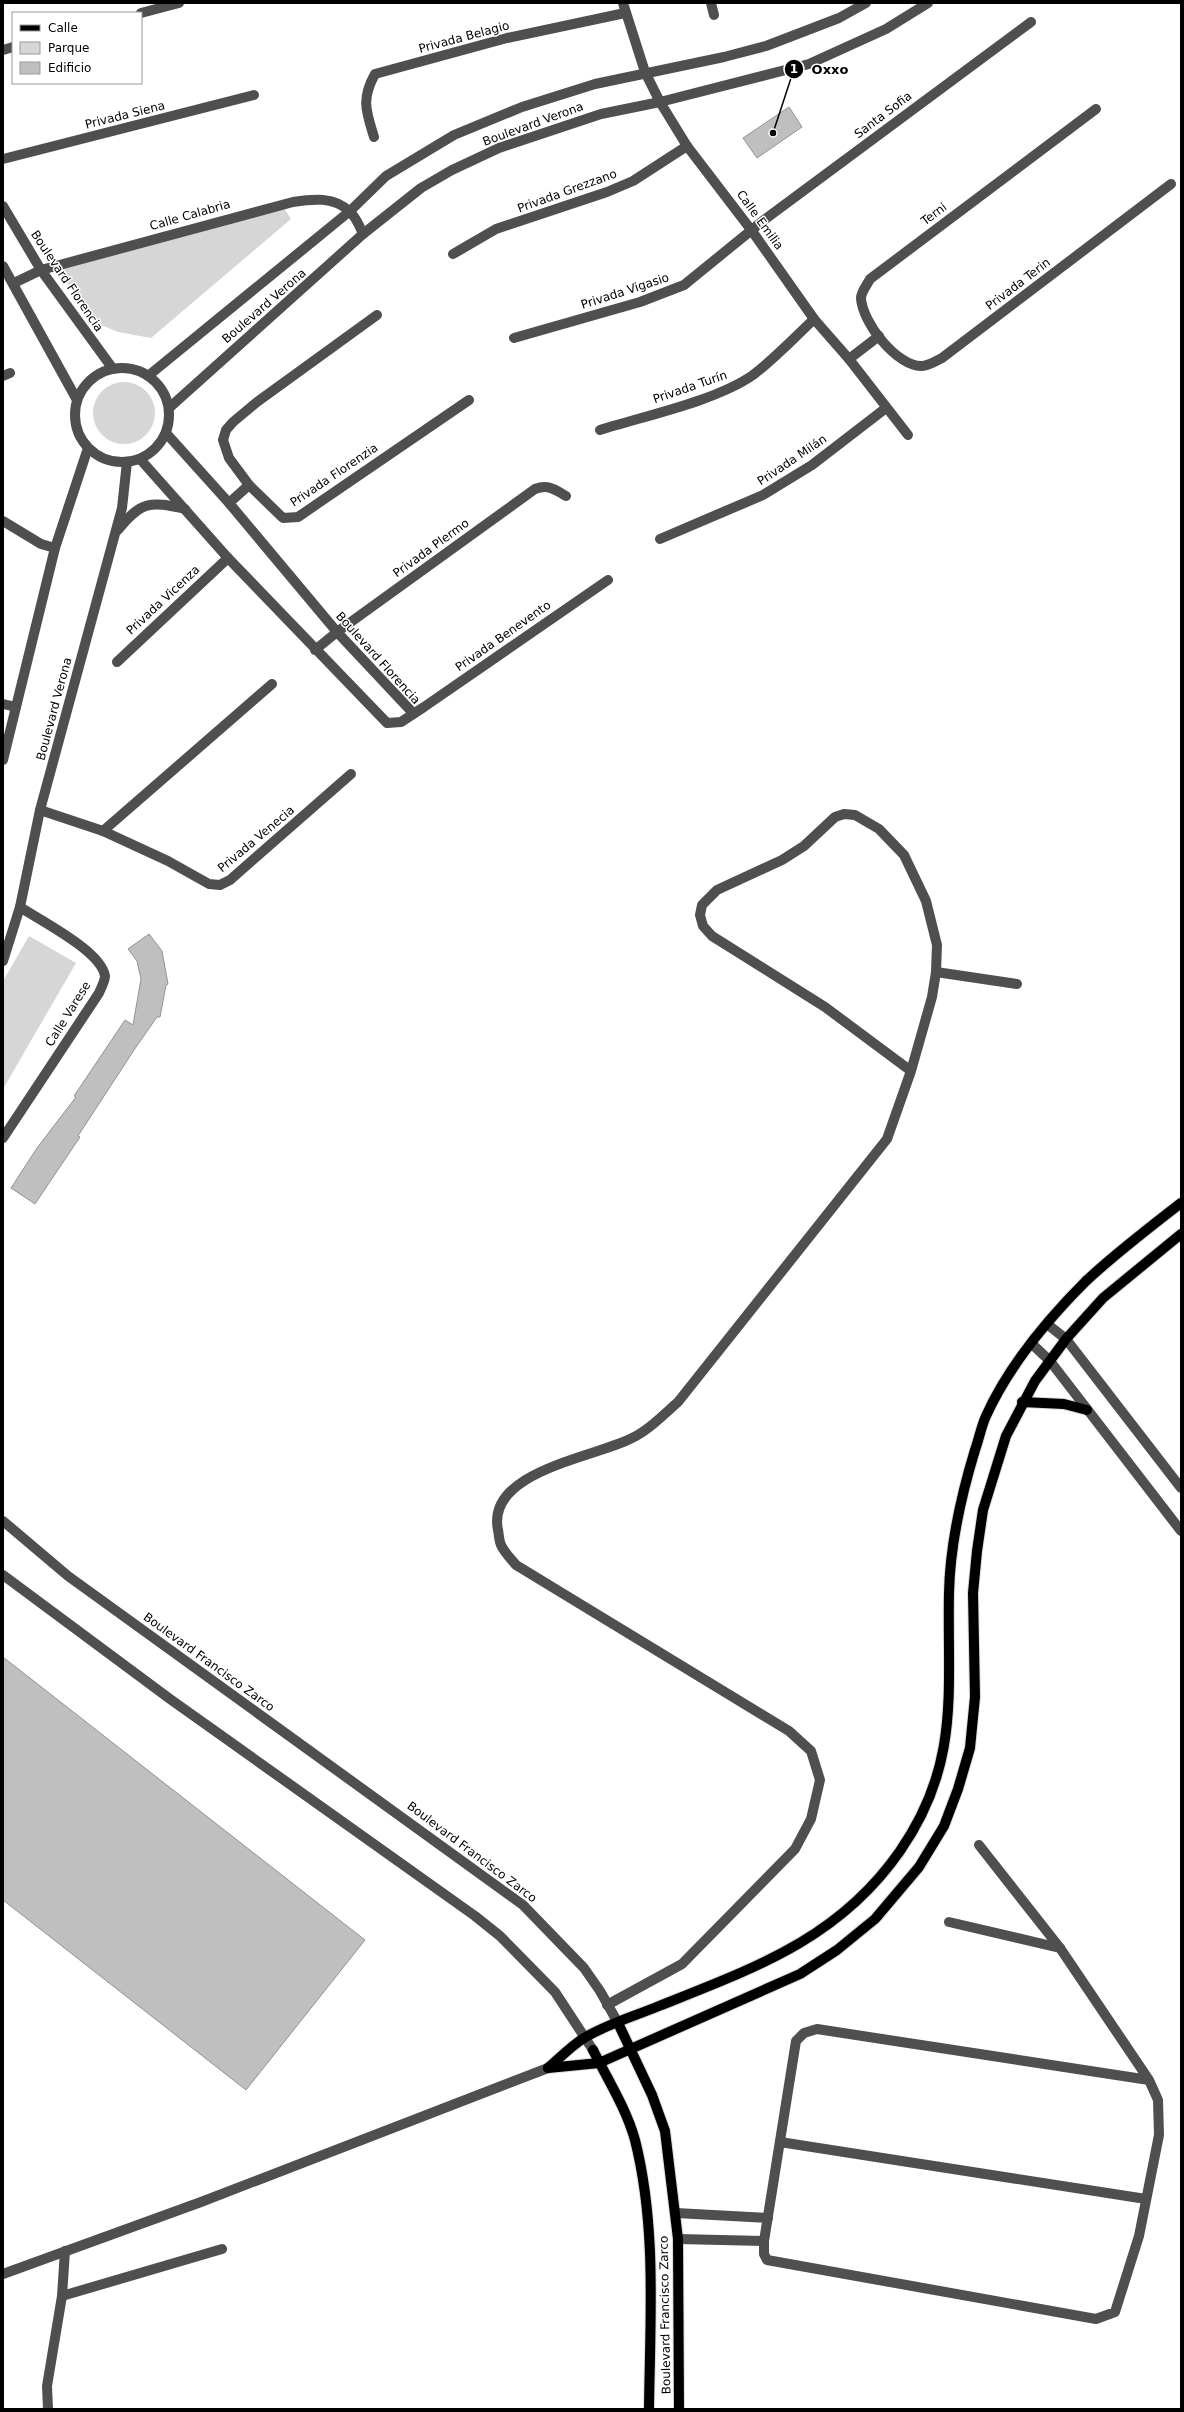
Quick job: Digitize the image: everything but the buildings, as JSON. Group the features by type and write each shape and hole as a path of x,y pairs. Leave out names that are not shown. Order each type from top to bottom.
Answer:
{"main road":[{"path":"548,2068 584,2038 781,1955 822,1931 858,1901 899,1852 922,1816 935,1781 946,1743 950,1696 949,1592 960,1505 986,1417 1013,1370 1032,1344 1047,1324 1086,1281 1181,1203"},
{"path":"548,2068 599,2063 800,1974 837,1950 875,1919 919,1866 944,1826 958,1789 970,1748 975,1697 974,1593 983,1510 999,1455 1022,1402 1066,1339 1103,1298 1181,1234"},
{"path":"1022,1402 1064,1404 1087,1410"},
{"name":"Boulevard Francisco Zarco","path":"618,2023 652,2095 665,2131 678,2239 679,2409"},
{"name":"Boulevard Francisco Zarco","path":"593,2050 599,2063 616,2090 634,2139 645,2189 650,2251 649,2409"}],"street":[{"path":"142,13 178,3"},
{"path":"710,3 714,15"},
{"name":"Boulevard Verona","path":"148,376 350,211 386,176 454,135 522,107 595,84 646,72 724,57 766,46 839,18 866,3"},
{"name":"Boulevard Verona","path":"169,408 363,234 421,188 499,148 601,114 660,102 809,64 845,50 886,29 928,3"},
{"name":"Calle Emilia","path":"624,8 646,72 660,102 687,146 752,231 814,320 850,359 908,435"},
{"name":"Privada Belagio","path":"374,137 365,108 367,88 375,74 624,8"},
{"name":"Santa Sofia","path":"752,231 1031,22"},
{"name":"Privada Siena","path":"3,159 254,96"},
{"name":"Terni","path":"879,336 863,308 861,297 870,279 1096,109"},
{"name":"Privada Grezzano","path":"453,254 496,229 607,192 633,181 687,146"},
{"name":"Privada Terin","path":"879,336 906,362 922,366 932,364 962,344 1171,184"},
{"name":"Calle Calabria","path":"14,284 41,270 293,202 314,199 329,200 350,211"},
{"name":"Boulevard Florencia","path":"3,206 41,270 113,369"},
{"path":"350,211 363,234"},
{"name":"Privada Vigasio","path":"514,338 640,302 684,285 752,231"},
{"path":"3,266 76,400"},
{"name":"Privada Florenzia","path":"378,315 256,402 230,426 223,440 225,450 249,485 283,518 291,519 298,517 469,400"},
{"name":"Privada Turín","path":"600,430 706,398 734,386 753,375 814,320"},
{"path":"850,359 879,336"},
{"path":"113,369 131,369 148,376 158,385 165,396 169,408 166,433 152,452 140,459 128,462 106,459 88,448 78,434 74,418 76,400 89,382 97,375 113,369"},
{"name":"Privada Milán","path":"660,539 763,495 812,465 886,408"},
{"name":"Boulevard Florencia","path":"140,459 228,558 382,720 387,723 396,724 413,713 337,632 229,503 166,433"},
{"path":"3,760 55,548 88,448"},
{"name":"Boulevard Verona","path":"3,961 20,907 40,810 115,534 126,490 128,462"},
{"path":"229,503 249,485"},
{"name":"Privada Plermo","path":"315,650 337,632 534,489 542,486 551,486 566,496"},
{"path":"115,534 130,514 147,504 185,509"},
{"path":"3,521 41,544 55,548"},
{"name":"Privada Vicenza","path":"117,662 228,558"},
{"name":"Privada Benevento","path":"413,713 608,580"},
{"path":"104,831 272,684"},
{"path":"3,704 16,708"},
{"name":"Privada Venecia","path":"40,810 104,831 168,861 208,884 220,885 235,876 350,774"},
{"path":"607,2005 682,1964 795,1849 811,1819 820,1780 811,1751 789,1731 516,1565 501,1545 497,1524 500,1504 515,1487 545,1470 632,1439 655,1423 678,1402 887,1139 911,1071 932,997 936,972 937,945 926,901 904,855 879,829 855,815 844,814 835,817 804,846 782,860 717,890 702,905 700,915 703,926 712,936 819,1003 911,1071"},
{"name":"Calle Varese","path":"3,1138 99,993 105,977 101,965 90,954 20,907"},
{"path":"936,972 1017,984"},
{"path":"1047,1324 1066,1339 1181,1488"},
{"path":"1032,1344 1050,1361 1181,1531"},
{"name":"Boulevard Francisco Zarco","path":"3,1522 68,1576 522,1905 584,1968 618,2023"},
{"name":"Boulevard Francisco Zarco","path":"3,1575 170,1699 476,1916 500,1936 555,1992 593,2050"},
{"path":"979,1846 1060,1948 1149,2080 1158,2100 1159,2135 1139,2236 1115,2312 1096,2319 766,2260 764,2254 764,2241 796,2041 804,2032 817,2029 1149,2080"},
{"path":"949,1922 1060,1948"},
{"path":"3,2274 208,2199 548,2068"},
{"path":"780,2142 1146,2199"},
{"path":"676,2213 768,2218"},
{"path":"678,2239 764,2241"},
{"path":"62,2296 222,2249"},
{"path":"48,2409 47,2386 62,2296 64,2251"}],"green space":[{"path":"282,205 291,219 151,338 118,332 94,322 58,270"},
{"path":"118,382 130,382 146,391 153,401 155,413 153,425 146,435 130,444 118,444 107,439 98,430 93,419 93,407 98,396 107,387"},
{"path":"29,936 76,963 3,1089 3,981"}],"place":[{"name":"Oxxo","path":"773,133"}]}
